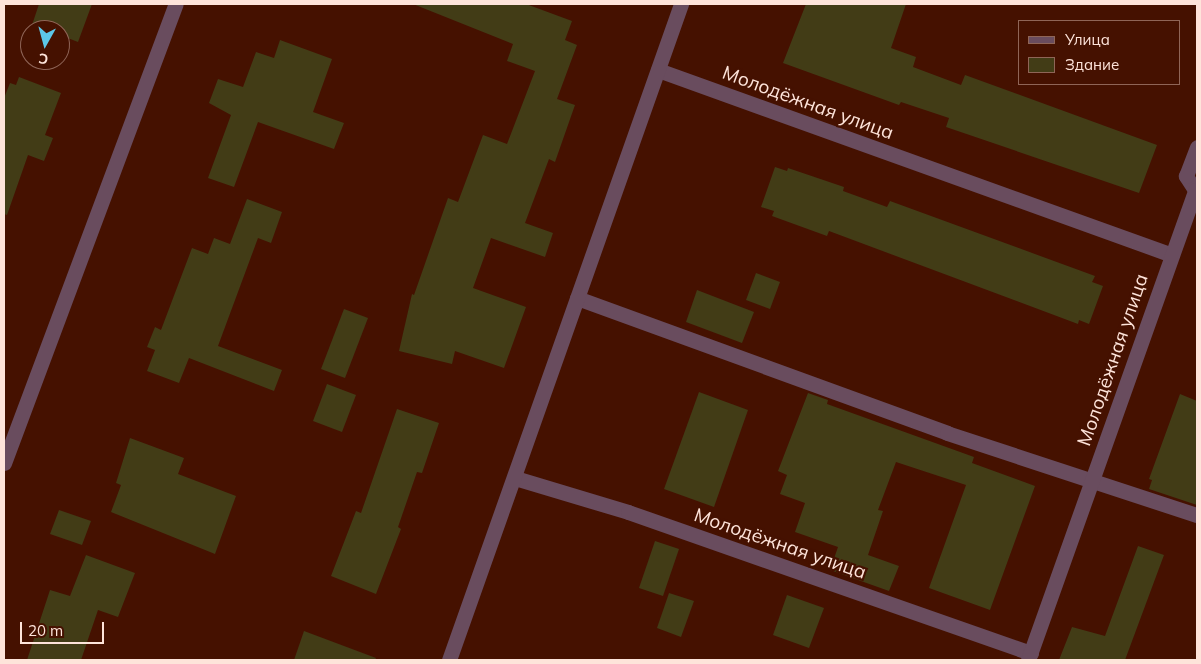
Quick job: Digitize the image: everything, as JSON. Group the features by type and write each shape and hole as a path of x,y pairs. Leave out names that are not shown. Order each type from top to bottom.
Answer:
{"street":[{"path":"4,463 176,4"},
{"path":"449,660 515,478 681,4"},
{"name":"Молодёжная улица","path":"658,70 1172,255"},
{"name":"Молодёжная улица","path":"515,478 628,512 1029,657 1195,190 1186,176 1197,147"},
{"path":"577,298 947,433 1093,478 1197,516"}],"building":[{"path":"39,4 92,4 78,42 70,39 70,20 34,20"},
{"path":"413,4 526,4 572,21 565,40 577,45 557,99 575,105 555,162 549,159 525,223 553,233 545,257 491,238 473,288 526,307 504,368 455,351 452,364 399,351 412,294 414,295 448,198 458,202 483,135 507,144 535,71 507,61 513,44"},
{"path":"806,4 906,4 891,48 916,57 913,67 961,85 965,75 1157,145 1139,193 946,127 949,118 901,102 899,105 783,63"},
{"path":"280,40 332,59 313,112 344,123 334,149 258,122 234,187 208,178 231,115 209,103 218,79 243,87 256,52 274,58"},
{"path":"19,77 61,93 45,135 53,138 44,161 28,155 7,215 4,214 4,98 10,83 16,85"},
{"path":"775,167 787,171 788,168 844,187 843,191 887,207 890,201 1095,276 1092,282 1103,286 1089,324 1079,320 1078,324 829,231 827,236 772,216 774,211 761,207"},
{"path":"247,199 282,212 271,243 258,238 218,346 282,370 274,391 189,358 179,383 147,371 155,350 147,347 155,327 161,330 192,248 208,254 214,238 230,244"},
{"path":"756,273 780,282 770,309 746,300"},
{"path":"697,290 754,312 742,343 686,322"},
{"path":"344,309 368,318 345,378 321,369"},
{"path":"327,384 356,395 342,432 313,421"},
{"path":"699,392 748,410 714,507 664,489"},
{"path":"808,393 828,400 827,404 974,457 972,463 1035,486 990,610 929,588 966,485 896,462 878,510 883,511 868,555 899,566 889,591 830,570 838,547 795,532 805,503 780,494 787,475 778,471"},
{"path":"1180,394 1197,401 1197,505 1149,489 1152,480 1149,479"},
{"path":"397,409 439,423 422,473 417,472 398,527 401,529 376,594 331,576 356,511 361,513"},
{"path":"130,438 184,458 178,474 236,496 215,554 111,512 121,485 116,483"},
{"path":"59,510 91,521 82,545 50,534"},
{"path":"655,541 679,549 663,596 639,588"},
{"path":"1138,546 1164,555 1125,660 1059,660 1072,627 1105,636"},
{"path":"86,555 135,573 118,617 98,610 81,660 27,660 50,590 70,596"},
{"path":"669,593 694,601 681,637 657,628"},
{"path":"787,595 824,608 809,648 773,635"},
{"path":"304,631 376,658 375,660 294,660"}]}
